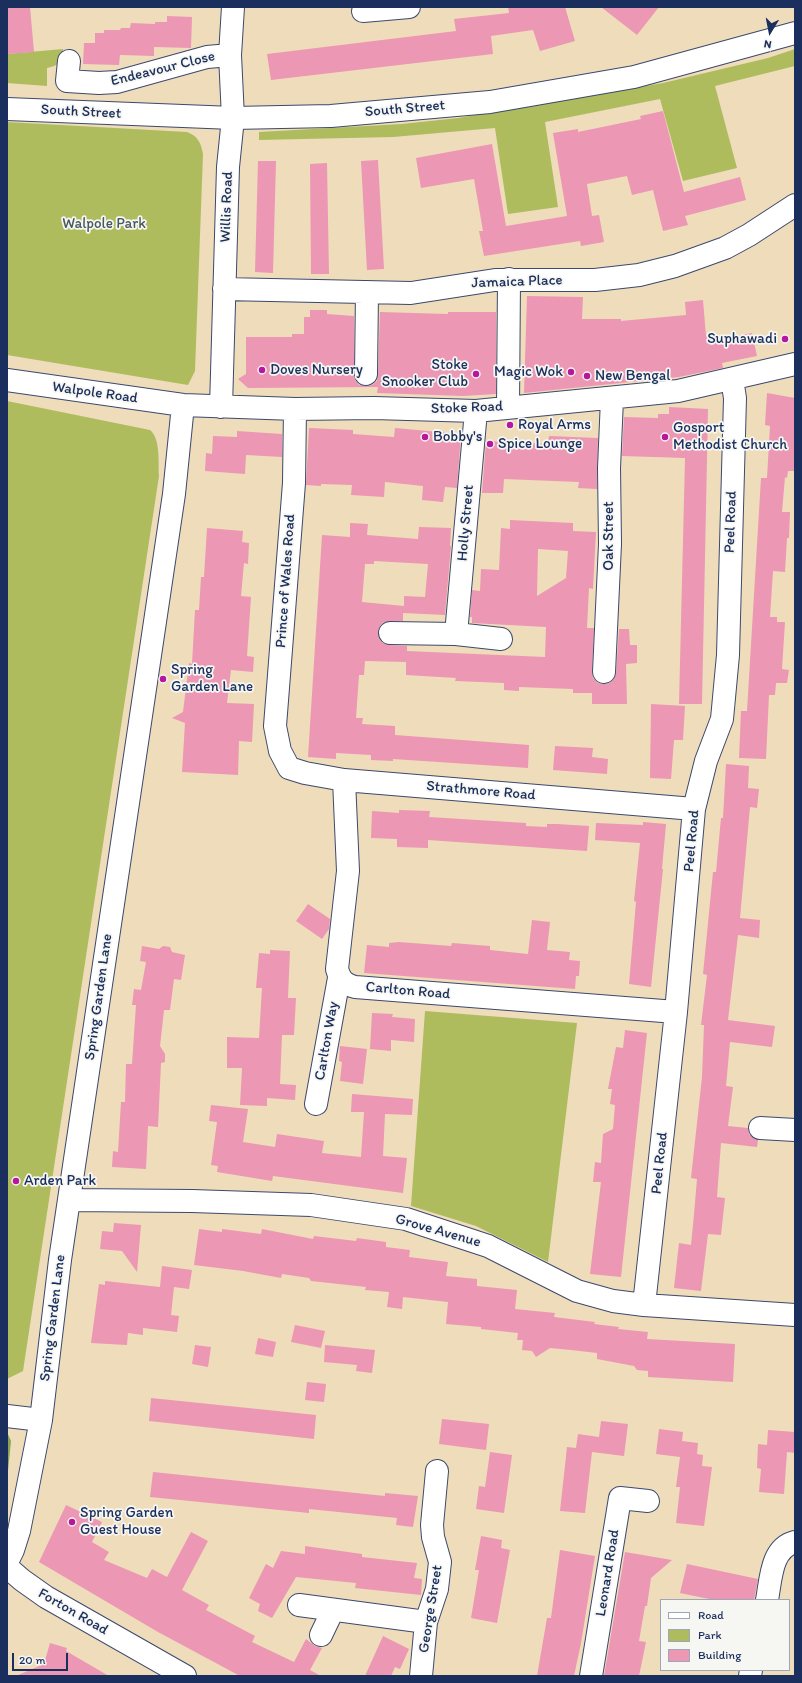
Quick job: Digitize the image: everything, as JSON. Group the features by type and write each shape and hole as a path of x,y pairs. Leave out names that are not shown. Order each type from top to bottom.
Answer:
{"street":[{"name":"Willis Road","path":"221,407 228,167 233,118 230,55 233,7"},
{"path":"371,9 409,7"},
{"name":"South Street","path":"7,109 233,118 331,116 490,102 634,77 795,33"},
{"name":"Endeavour Close","path":"63,74 100,84 117,82 207,57 230,55"},
{"name":"Jamaica Place","path":"224,289 425,292 479,282 509,279 617,278 675,266 704,257 738,242 795,206"},
{"path":"508,407 509,279"},
{"path":"366,374 367,292"},
{"name":"Stoke Road","path":"183,405 295,409 374,408 476,411 612,399 678,391 795,364"},
{"name":"Peel Road","path":"644,1305 676,1012 694,809 706,761 722,719 728,655 735,398 732,379"},
{"name":"Walpole Road","path":"7,380 183,405"},
{"name":"Oak Street","path":"604,672 610,544 609,468 612,399"},
{"name":"Spring Garden Lane","path":"7,1562 13,1550 19,1531 41,1420 60,1260 174,494 183,405"},
{"name":"Prince of Wales Road","path":"280,752 275,726 294,483 295,409"},
{"name":"Holly Street","path":"456,634 476,411"},
{"path":"390,633 456,634 501,639"},
{"name":"Strathmore Road","path":"280,752 289,768 305,773 344,780 694,809"},
{"path":"339,978 337,969 348,872 344,780"},
{"name":"Carlton Road","path":"339,978 345,984 355,987 676,1012"},
{"name":"Carlton Way","path":"316,1104 339,978"},
{"path":"760,1128 795,1130"},
{"name":"Grove Avenue","path":"69,1200 192,1201 311,1205 406,1219 488,1246 576,1291 613,1300 644,1305 795,1315"},
{"path":"7,1416 41,1420"},
{"name":"George Street","path":"421,1676 426,1622 437,1589 440,1562 433,1538 432,1525 437,1471"},
{"name":"Leonard Road","path":"591,1676 620,1498 648,1501"},
{"path":"766,1599 775,1557 787,1544 795,1542"},
{"name":"Forton Road","path":"7,1567 46,1597 185,1676"},
{"path":"299,1605 426,1622"},
{"path":"321,1635 333,1610"}],"green space":[{"path":"63,49 60,62 47,68 47,86 7,83 7,54"},
{"path":"795,49 795,66 715,86 737,168 683,181 660,99 545,122 558,207 508,214 495,128 393,137 259,140 259,132 402,124 458,118 663,83 768,58"},
{"name":"Walpole Park","path":"7,122 187,132 198,140 203,154 195,371 188,385 7,355"},
{"path":"7,401 150,430 156,439 159,458 159,476 23,1371 7,1379"},
{"path":"425,1011 577,1023 548,1262 476,1226 411,1206"},
{"path":"7,1432 11,1441 7,1481"}],"building":[{"path":"7,7 30,7 34,52 8,54"},
{"path":"508,7 565,7 575,41 540,51 533,30 491,36 493,54 271,80 267,54 456,31 454,19 509,13"},
{"path":"601,7 659,7 637,35"},
{"path":"167,16 192,17 191,48 154,47 154,56 120,55 119,65 83,64 84,43 95,43 95,33 104,33 104,30 120,30 121,28 130,28 131,23 155,24 155,22 167,22"},
{"path":"663,111 684,192 740,177 746,200 685,216 688,225 663,231 653,190 632,195 627,176 587,184 592,216 599,215 604,242 581,246 580,241 484,256 479,231 483,231 474,179 421,188 416,158 492,144 506,226 567,216 553,133 578,129 578,132 641,119 640,116"},
{"path":"378,160 384,269 367,270 361,161"},
{"path":"258,161 276,161 273,273 255,272"},
{"path":"327,163 329,274 311,274 310,164"},
{"path":"527,296 583,297 582,319 621,319 621,321 686,315 685,302 703,300 706,336 715,333 717,340 752,333 757,356 722,363 723,368 679,377 524,393"},
{"path":"310,310 327,310 327,314 354,316 355,380 359,385 366,386 372,385 377,381 380,312 448,314 448,312 496,312 496,394 463,396 377,393 378,387 248,388 238,379 246,374 246,337 292,337 292,334 304,334 304,317 310,317"},
{"path":"767,393 795,398 795,471 788,471 787,478 785,477 782,512 790,512 789,538 787,538 785,572 773,571 770,617 777,617 777,622 785,622 782,669 789,670 787,683 776,683 775,695 769,695 766,759 739,758 741,711 747,711 761,478 767,478 770,426 765,425"},
{"path":"669,407 708,409 702,704 679,704 685,458 622,456 624,417 658,418 658,414 669,414"},
{"path":"309,428 353,430 353,434 394,437 395,428 461,434 457,488 445,487 443,502 422,500 423,486 385,482 384,497 351,495 352,485 306,485"},
{"path":"237,431 282,434 282,457 246,455 245,474 205,471 206,453 212,454 213,436 237,437"},
{"path":"549,436 598,438 597,489 578,488 579,482 504,479 503,493 482,493 486,441 548,444"},
{"path":"510,520 573,523 573,531 596,532 593,589 589,588 587,628 594,628 593,678 598,683 603,684 609,683 614,679 616,673 619,629 629,629 630,645 637,645 637,663 626,664 627,704 592,704 592,693 573,693 573,689 519,687 519,691 504,690 504,683 455,681 456,678 406,675 406,662 365,661 364,675 359,675 356,718 363,718 362,724 395,726 395,735 529,745 528,768 393,759 393,761 371,760 371,755 336,753 336,759 308,757 322,535 350,537 350,523 368,524 367,535 418,539 419,527 451,528 451,546 445,615 403,613 403,621 384,622 380,626 378,632 379,639 383,643 389,645 407,646 407,651 545,657 546,627 472,623 472,617 470,617 472,590 480,591 481,569 499,570 501,528 510,529","holes":["538,549 568,551 566,578 537,596","374,561 428,564 425,597 404,596 404,606 362,602 365,564 374,564"]},
{"path":"207,528 243,531 242,542 249,543 248,564 244,563 241,596 251,597 247,656 254,657 253,672 231,670 227,703 254,704 252,742 239,741 238,775 182,772 185,723 172,718 183,712 189,663 192,664 195,610 199,610 201,577 204,577"},
{"path":"651,704 685,706 683,740 674,740 671,779 650,778"},
{"path":"555,746 593,748 592,757 608,759 607,774 553,770"},
{"path":"726,764 749,766 748,788 759,789 757,808 750,807 740,918 760,920 759,938 738,935 728,1020 775,1026 772,1047 730,1042 726,1086 733,1087 728,1126 748,1128 749,1134 758,1140 757,1147 721,1143 717,1197 725,1198 721,1235 708,1234 701,1291 674,1288 679,1243 691,1245 697,1179 691,1178 702,1077 704,1025 701,1025 707,975 703,974 713,872 716,872 721,818 723,818"},
{"path":"399,810 430,811 429,817 526,823 526,826 547,827 547,824 557,824 589,826 587,851 428,840 428,848 397,847 397,839 371,838 372,811 399,813"},
{"path":"643,822 666,824 651,987 629,984 636,902 634,901 640,843 595,840 596,823 643,825"},
{"path":"308,904 330,919 329,929 322,939 296,921"},
{"path":"532,920 550,922 547,950 570,952 569,960 580,961 579,976 576,976 575,989 364,973 367,945 389,947 389,943 399,942 451,946 452,943 490,946 490,950 528,954"},
{"path":"142,946 159,949 163,946 170,947 172,952 185,955 181,980 174,979 170,1010 164,1010 160,1046 165,1054 165,1062 161,1063 158,1127 148,1126 146,1169 112,1167 113,1151 118,1152 121,1102 125,1102 126,1064 132,1064 136,1005 132,1005 134,989 141,990 146,962 140,961"},
{"path":"270,950 290,951 288,998 296,998 294,1035 282,1035 280,1084 296,1085 295,1100 267,1098 267,1106 240,1105 242,1068 227,1068 227,1037 259,1038 262,988 256,988 259,953 270,954"},
{"path":"372,1013 393,1014 392,1017 415,1019 414,1042 391,1040 391,1051 370,1049"},
{"path":"625,1030 647,1033 621,1277 590,1274 601,1182 593,1182 595,1162 601,1163 603,1134 613,1129 615,1105 610,1104 612,1089 608,1089 616,1047 623,1048"},
{"path":"340,1046 367,1049 363,1084 340,1081 342,1062 339,1061"},
{"path":"352,1094 413,1099 412,1115 385,1114 383,1156 407,1158 403,1193 273,1176 272,1181 217,1172 218,1166 211,1165 217,1122 209,1121 211,1105 248,1109 243,1142 275,1147 277,1134 324,1141 322,1153 361,1157 364,1112 351,1112"},
{"path":"114,1223 141,1225 137,1272 122,1251 100,1249 102,1231 113,1232"},
{"path":"199,1229 222,1232 222,1229 261,1234 262,1229 313,1239 314,1236 356,1241 357,1238 386,1242 386,1247 410,1250 409,1257 448,1262 446,1276 477,1279 477,1286 517,1290 515,1309 555,1313 554,1317 595,1322 594,1324 619,1327 618,1329 648,1332 647,1339 735,1344 733,1382 648,1377 648,1371 637,1370 634,1366 597,1359 597,1353 550,1348 536,1357 532,1351 522,1350 523,1340 517,1340 518,1333 481,1329 481,1327 446,1324 448,1302 403,1297 402,1309 387,1307 389,1292 365,1290 366,1287 311,1281 309,1278 282,1274 281,1278 243,1271 194,1265"},
{"path":"162,1266 192,1270 189,1289 174,1287 171,1315 179,1316 177,1332 143,1328 143,1335 128,1333 127,1345 91,1343 99,1284 105,1285 105,1281 160,1287"},
{"path":"295,1325 325,1331 321,1348 291,1342"},
{"path":"258,1338 276,1342 273,1357 255,1354"},
{"path":"195,1345 211,1347 208,1367 192,1364"},
{"path":"325,1345 375,1350 372,1373 356,1371 357,1365 324,1362"},
{"path":"307,1382 326,1384 324,1402 305,1400"},
{"path":"151,1398 316,1415 314,1439 149,1421"},
{"path":"442,1419 489,1424 486,1450 439,1444"},
{"path":"601,1421 628,1424 624,1456 592,1452 585,1513 560,1511 567,1447 576,1448 578,1434 599,1437"},
{"path":"659,1429 683,1432 682,1441 698,1443 697,1454 703,1455 702,1466 712,1467 704,1526 676,1523 680,1487 676,1487 680,1457 656,1454"},
{"path":"768,1430 795,1432 795,1453 787,1452 784,1494 759,1492 761,1469 757,1468 758,1444 767,1445"},
{"path":"490,1452 512,1455 504,1513 476,1509 479,1486 485,1487"},
{"path":"153,1472 385,1496 385,1493 418,1496 413,1527 396,1525 397,1518 309,1509 309,1513 150,1497"},
{"path":"66,1505 102,1522 92,1542 109,1552 104,1560 147,1578 152,1569 167,1577 191,1532 208,1541 182,1590 209,1605 206,1610 255,1636 252,1642 294,1662 306,1639 315,1646 322,1648 310,1670 321,1676 240,1676 158,1632 39,1562"},
{"path":"481,1536 502,1540 501,1548 510,1550 497,1623 471,1618 479,1570 475,1570"},
{"path":"305,1546 362,1554 362,1557 417,1563 414,1578 422,1579 421,1595 355,1588 356,1583 296,1577 272,1618 258,1611 260,1604 249,1598 266,1564 273,1568 281,1551 305,1554"},
{"path":"560,1550 595,1556 581,1643 574,1676 537,1676 547,1618 551,1618"},
{"path":"625,1552 672,1560 651,1578 647,1606 645,1606 639,1641 646,1642 639,1676 604,1676"},
{"path":"687,1564 758,1579 754,1599 709,1599 680,1593"},
{"path":"383,1636 409,1649 400,1669 395,1667 391,1676 365,1676"},
{"path":"50,1643 67,1648 66,1651 109,1676 16,1676 44,1664"}],"place":[{"name":"Suphawadi","path":"785,339"},
{"name":"Doves Nursery","path":"262,370"},
{"name":"Magic Wok","path":"571,372"},
{"name":"Stoke Snooker Club","path":"476,374"},
{"name":"New Bengal","path":"587,376"},
{"name":"Royal Arms","path":"510,425"},
{"name":"Bobby's","path":"425,437"},
{"name":"Gosport Methodist Church","path":"665,437"},
{"name":"Spice Lounge","path":"490,444"},
{"name":"Spring Garden Lane","path":"163,679"},
{"name":"Arden Park","path":"16,1181"},
{"name":"Spring Garden Guest House","path":"72,1522"}]}
